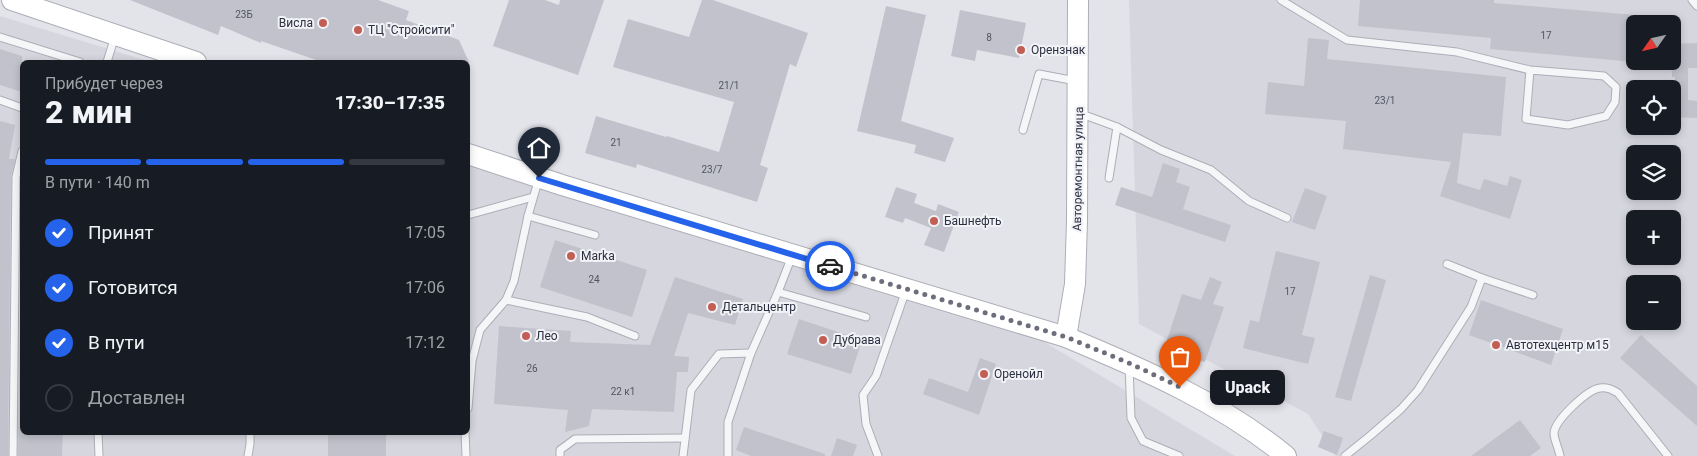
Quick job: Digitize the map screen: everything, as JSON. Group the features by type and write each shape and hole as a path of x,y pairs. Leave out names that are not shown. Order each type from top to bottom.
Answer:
{"main road":[{"path":"12,0 190,60"},
{"name":"Авторемонтная улица","path":"1066,337 1075,284 1079,82 1078,0"},
{"path":"470,155 539,178 1066,337 1129,363 1206,401 1268,441 1286,456"}],"lane":[{"path":"1281,0 1346,40 1457,52 1530,70 1604,76 1616,87 1616,102 1606,116 1568,125 1526,119 1530,70"},
{"path":"1692,0 1697,6"},
{"path":"108,60 115,36"},
{"path":"0,37 74,60"},
{"path":"1023,130 1039,74 1079,82"},
{"path":"0,100 20,107"},
{"path":"1078,113 1117,127 1161,150 1211,170 1249,201 1287,218"},
{"path":"1108,178 1117,127"},
{"path":"13,456 16,177 20,160"},
{"path":"470,385 472,362 480,330 506,300 514,281 528,216 539,178"},
{"path":"470,214 533,197"},
{"path":"528,216 595,235"},
{"path":"728,456 728,422 750,353 778,292 792,254"},
{"path":"1447,264 1533,295"},
{"path":"1345,456 1372,435 1418,390 1472,307 1482,278"},
{"path":"878,456 866,424 863,396 876,376 906,289"},
{"path":"778,292 866,317"},
{"path":"506,300 586,317 635,336"},
{"path":"683,456 691,390 719,354 750,353"},
{"path":"1129,363 1131,418 1143,441 1178,456"},
{"path":"1560,456 1554,434 1558,422 1567,411 1597,388 1610,388 1618,393 1668,456"},
{"path":"98,435 99,456"},
{"path":"248,456 250,435"},
{"path":"465,435 466,456"},
{"path":"560,456 560,450 575,438 685,438"}],"shaded area":[{"path":"1129,0 1697,0 1697,456 1336,456 1308,414 1139,324"},
{"path":"0,16 144,60 20,60 20,435 470,435 470,162 1036,337 1235,456 0,456"}],"building":[{"name":"ТЦ \"Стройсити\"","path":"130,0 378,0 409,11 406,20 459,40 468,60 316,60 261,41 261,43 221,26 218,35"},
{"path":"509,0 545,0 559,5 560,0 604,0 578,75 493,46"},
{"path":"702,0 713,0 808,33 796,67 790,64 760,165 768,168 757,202 637,164 636,168 585,153 596,116 719,152 734,102 613,67 628,19 689,37"},
{"path":"1360,0 1494,0 1494,3 1635,15 1626,15 1626,61 1490,49 1491,38 1358,26"},
{"path":"886,6 926,15 901,121 954,138 945,162 914,153 916,145 857,131"},
{"path":"960,10 1026,23 1019,58 977,50 975,61 951,56"},
{"path":"1308,38 1329,40 1327,59 1506,77 1501,136 1463,133 1457,183 1480,190 1484,179 1507,186 1510,176 1522,180 1510,219 1440,196 1451,162 1343,149 1346,121 1265,114 1268,82 1304,86"},
{"path":"1697,43 1697,68 1688,68 1688,100 1697,101 1697,118 1681,117 1681,80 1675,80 1675,77 1672,77 1672,70 1681,70 1681,44"},
{"path":"0,49 22,56 22,60 20,60 20,91 0,85"},
{"path":"0,121 15,125 9,159 15,159 11,177 8,456 0,456"},
{"path":"1163,163 1180,169 1176,182 1190,187 1183,209 1231,225 1225,242 1115,205 1121,187 1152,197"},
{"name":"Башнефть","path":"896,187 917,194 914,203 936,211 938,204 959,212 944,252 924,245 931,228 905,218 903,223 885,217"},
{"path":"1305,188 1327,196 1315,230 1292,222"},
{"path":"555,240 647,270 632,317 540,287"},
{"path":"1276,251 1320,262 1302,335 1315,338 1308,364 1243,348 1250,320 1259,322"},
{"path":"1370,275 1386,280 1351,401 1335,397"},
{"path":"675,277 743,299 735,325 688,313 674,356 689,357 688,372 677,372 674,412 592,409 589,426 565,432 568,410 494,404 499,326 571,331 570,342 650,345"},
{"path":"1210,277 1222,282 1213,304 1224,307 1205,362 1164,349 1182,294 1201,300"},
{"path":"1481,300 1563,329 1551,365 1469,335"},
{"path":"20,314 20,435 63,435 62,456 18,456"},
{"path":"799,319 862,340 851,374 787,354"},
{"path":"1641,335 1697,386 1697,426 1620,358"},
{"path":"980,358 996,364 979,415 923,394 929,378 968,392"},
{"path":"1520,420 1541,448 1530,456 1471,456"},
{"path":"744,427 825,454 825,456 751,456 736,450"},
{"path":"1324,431 1343,438 1337,455 1318,447"},
{"path":"328,435 386,435 386,456 328,456"},
{"path":"837,438 857,445 853,456 831,456"}],"way so far":[{"path":"830,266 1048,330 1129,363 1180,387"}],"place":[{"name":"Висла","path":"323,23"},
{"name":"ТЦ \"Стройсити\"","path":"358,30"},
{"name":"Орензнак","path":"1021,50"},
{"name":"Башнефть","path":"934,221"},
{"name":"Marka","path":"571,256"},
{"name":"Детальцентр","path":"712,307"},
{"name":"Лео","path":"526,336"},
{"name":"Дубрава","path":"823,340"},
{"name":"Автотехцентр м15","path":"1496,345"},
{"name":"Оренойл","path":"984,374"},
{"name":"Upack","path":"1180,387"}],"route":[{"path":"539,178 830,266"}]}
